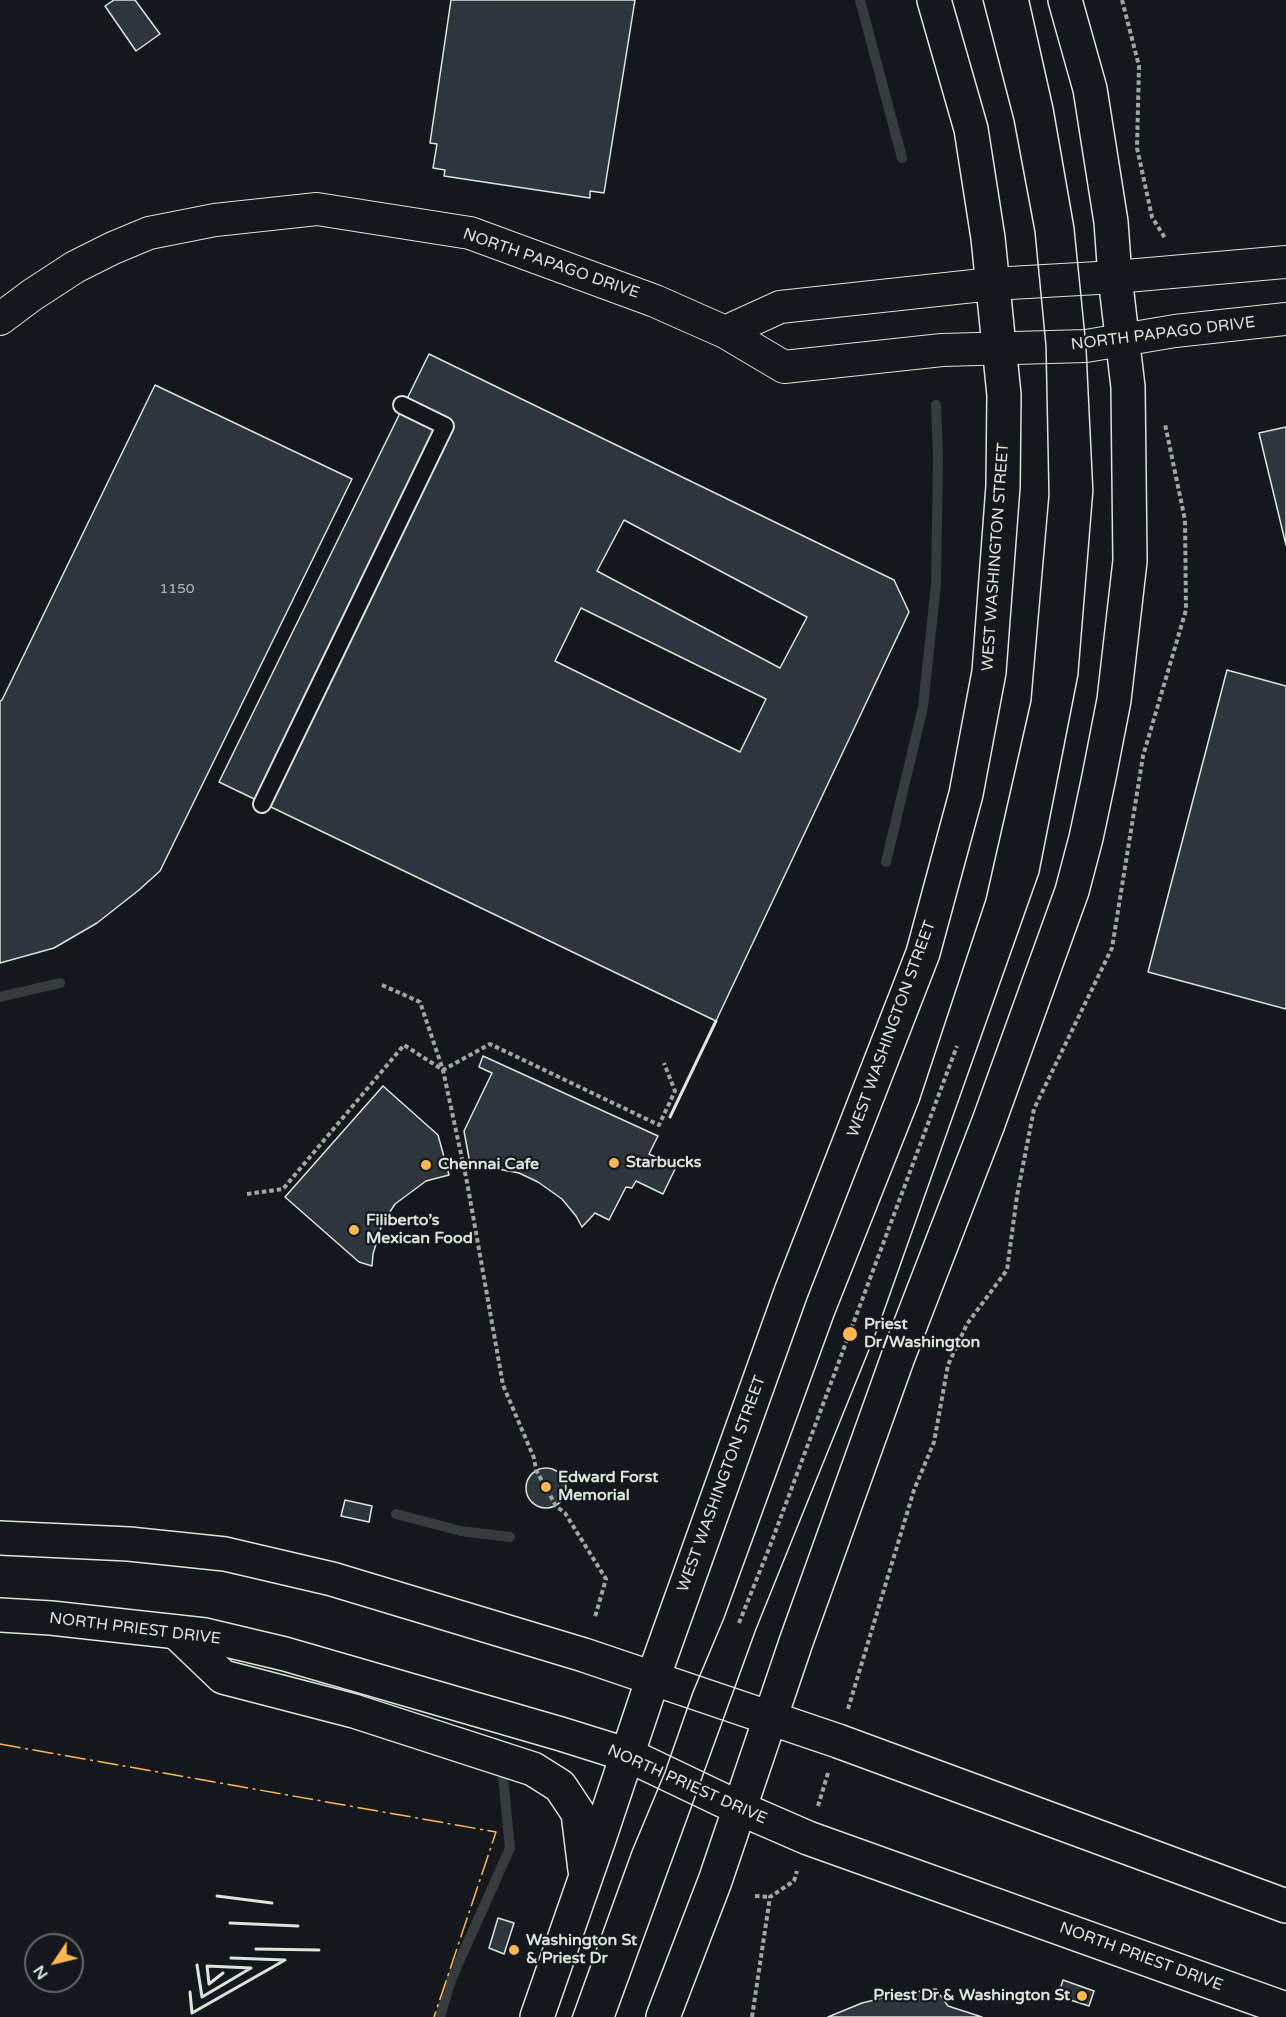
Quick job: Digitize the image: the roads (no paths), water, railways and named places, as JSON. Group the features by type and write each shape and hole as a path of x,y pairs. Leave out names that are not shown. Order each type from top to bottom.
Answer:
{"main road":[{"name":"WEST WASHINGTON STREET","path":"537,2017 628,1755 652,1678 791,1292 923,953 966,794 989,672 1003,486 1004,394 988,238 971,129 934,0"},
{"path":"663,2017 715,1881 770,1718 898,1357 988,1124 1064,913 1086,838 1113,700 1130,561 1128,387 1111,222 1090,89 1065,0"},
{"path":"0,1538 140,1545 225,1554 332,1579 652,1678 838,1741 1286,1906"},
{"name":"NORTH PRIEST DRIVE","path":"0,1615 205,1635 285,1654 628,1755 808,1838 1286,2010"},
{"path":"176,1632 223,1677 354,1712 532,1769 560,1786 578,1813 586,1876"}],"street":[{"name":"NORTH PAPAGO DRIVE","path":"0,319 75,267 149,233 215,220 317,209 470,232 655,301 725,332 784,367 942,350 1086,346 1124,339 1286,319"},
{"path":"725,332 780,307 992,284 1115,277 1286,262"}],"lane":[{"path":"262,804 445,426 402,405"}],"waterway":[{"path":"860,0 902,158"},
{"path":"886,862 923,707 936,584 938,457 936,405"},
{"path":"0,997 60,983"},
{"path":"396,1514 461,1531 510,1537"},
{"path":"440,2017 451,1980 510,1848 503,1777"}],"tram line":[{"path":"572,2017 632,1851 724,1618 834,1316 919,1102 986,899 1031,701 1049,495 1046,346 1035,232 1014,120 983,0"},
{"path":"615,2017 756,1629 879,1325 1039,873 1078,675 1093,491 1086,346 1074,227 1053,107 1029,0"}],"place":[{"name":"Starbucks","path":"614,1163"},
{"name":"Chennai Cafe","path":"426,1165"},
{"name":"Filiberto’s Mexican Food","path":"354,1230"},
{"name":"Priest Dr/Washington","path":"850,1334"},
{"name":"Edward Forst Memorial","path":"546,1487"},
{"name":"Washington St & Priest Dr","path":"514,1950"},
{"name":"Priest Dr & Washington St","path":"1082,1996"}]}
